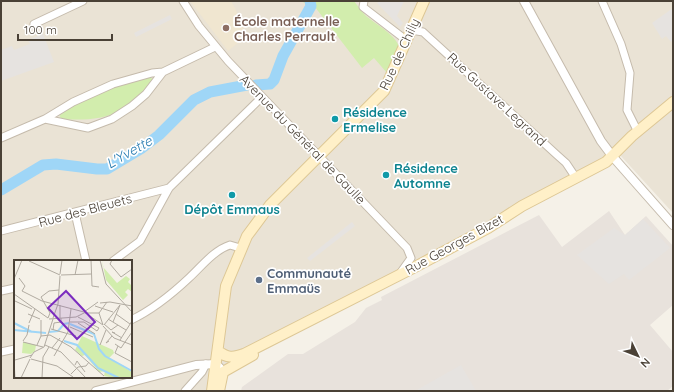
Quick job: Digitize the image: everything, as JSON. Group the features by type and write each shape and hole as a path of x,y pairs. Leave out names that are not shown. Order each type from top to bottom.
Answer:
{"main road":[{"name":"Rue de Chilly","path":"212,391 226,286 240,248 253,226 270,205 384,91 393,74 406,40 424,1"},
{"name":"Rue Georges Bizet","path":"218,351 228,357 235,357 295,329 606,162 673,102"},
{"name":"Rue Georges Bizet","path":"224,372 295,329"},
{"path":"219,391 224,372"}],"street":[{"path":"34,24 83,1"},
{"name":"Avenue du Général de Gaulle","path":"183,1 216,47 409,250 411,258 409,263 398,275"},
{"path":"364,1 363,7 396,34 406,40"},
{"path":"525,1 590,123 612,157 673,225"},
{"path":"602,1 621,44 630,73 627,110 638,132"},
{"name":"Rue Gustave Legrand","path":"411,30 420,30 428,37 566,163 576,178"},
{"path":"1,138 45,120 73,102 113,84 152,72 163,72 216,47"},
{"path":"45,120 88,128 112,119 132,106 146,94 163,72"},
{"path":"114,260 140,241 169,188 262,97"},
{"name":"Rue des Bleuets","path":"1,231 169,188"},
{"path":"75,213 86,260"},
{"path":"132,319 178,288 221,249 230,245 240,248"},
{"path":"1,291 14,288"},
{"path":"1,352 14,349"},
{"path":"185,391 202,372 206,364"},
{"path":"96,391 196,365 216,364 224,372"}],"shaded area":[{"path":"1,1 673,1 673,213 620,155 223,366 214,391 1,391"},
{"name":"École maternelle Charles Perrault","path":"190,1 231,1 245,33 243,39 228,51"},
{"path":"381,1 404,1 397,16 403,23 400,27 377,3"},
{"path":"673,8 673,40 671,42 666,36 662,39 652,23"},
{"path":"170,15 172,19 136,37 134,33"},
{"path":"43,34 54,62 1,81 1,50 12,46 14,50 30,44 28,40"},
{"path":"609,211 625,235 646,216 673,246 673,305 650,325 673,352 673,386 667,391 241,391 242,387 288,354 303,354 355,322 366,308 382,300 381,297 539,215 562,247"},
{"path":"643,219 670,248 629,280 624,274 609,284 577,255 614,228 625,235"},
{"path":"352,222 355,226 310,261 307,258"},
{"path":"461,365 476,391 415,391"}],"green space":[{"path":"300,1 354,1 366,16 393,37 399,46 387,73 374,58 362,68 315,7"},
{"path":"149,77 153,79 135,101 114,114 89,119 61,119 59,114 113,84"}],"waterway":[{"name":"L'Yvette","path":"256,85 270,84 274,80 283,56 311,6 310,1"},
{"name":"L'Yvette","path":"1,190 43,165 56,164 107,169 142,148 159,135 194,100 210,92 247,85"}],"place":[{"name":"École maternelle Charles Perrault","path":"226,28"},
{"name":"Résidence Ermelise","path":"335,119"},
{"name":"Résidence Automne","path":"386,175"},
{"name":"Dépôt Emmaus","path":"232,195"},
{"name":"Communauté Emmaüs","path":"259,280"}]}
